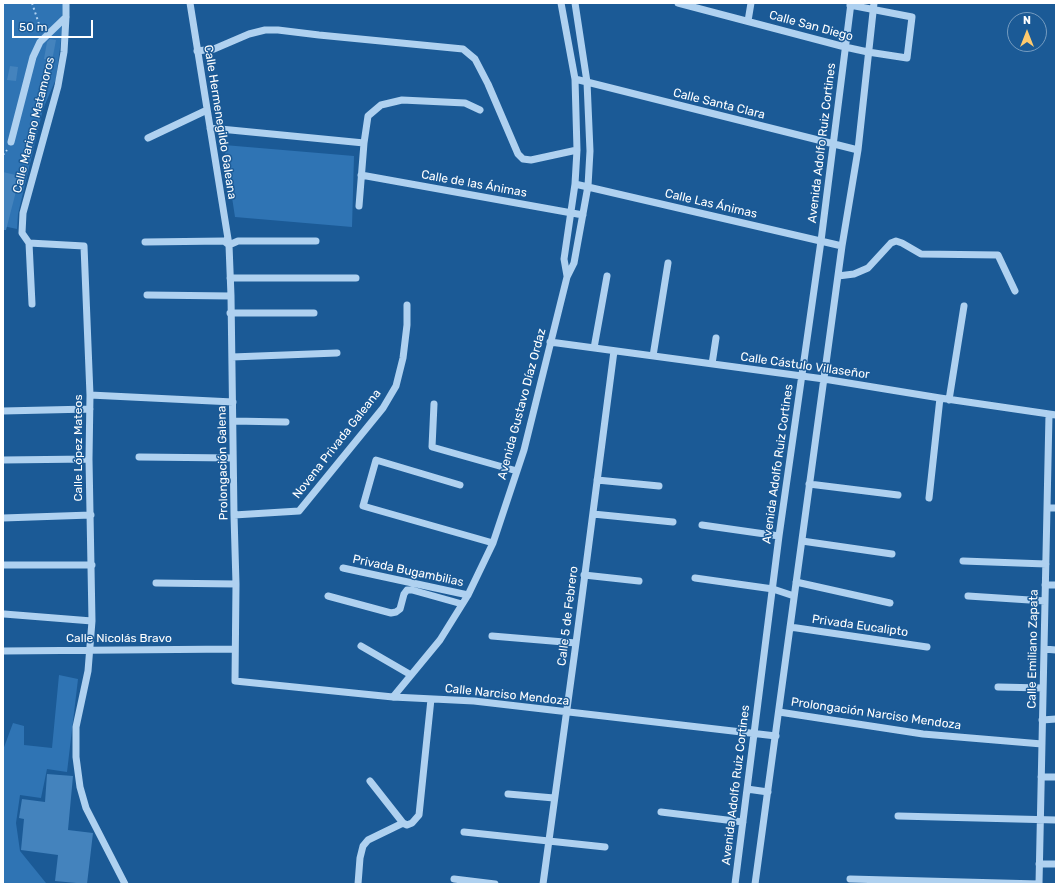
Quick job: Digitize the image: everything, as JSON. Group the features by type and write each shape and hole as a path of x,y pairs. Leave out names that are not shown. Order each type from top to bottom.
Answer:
{"street":[{"name":"Calle Mariano Matamoros","path":"32,304 29,243 22,233 23,213 58,86 64,52 66,3"},
{"name":"Calle Hermenegildo Galeana","path":"190,3 229,245"},
{"name":"Avenida Gustavo Díaz Ordaz","path":"561,3 575,79 575,184 564,259 567,277"},
{"name":"Avenida Gustavo Díaz Ordaz","path":"393,697 440,640 468,595 493,543 524,450 567,277 574,263 588,186 590,151 587,82 575,3"},
{"name":"Calle San Diego","path":"678,3 845,47 907,58 912,17 874,6"},
{"path":"748,21 751,3"},
{"path":"755,884 842,246 858,150 874,6 850,4"},
{"name":"Avenida Adolfo Ruiz Cortines","path":"735,884 779,536 821,241 850,4"},
{"path":"11,142 33,58 40,42 66,17"},
{"path":"198,51 214,49 249,34 264,30 278,30 319,36 463,49 475,58 488,84 518,154 523,159 531,160 576,150"},
{"name":"Calle Santa Clara","path":"575,79 858,150"},
{"path":"359,206 364,143 368,116 381,105 402,100 426,101 465,103 480,110"},
{"path":"148,138 207,110"},
{"path":"210,128 364,143"},
{"name":"Calle de las Ánimas","path":"361,175 583,215"},
{"name":"Calle Las Ánimas","path":"575,184 842,246"},
{"path":"145,242 224,241 229,245 238,241 316,241"},
{"path":"838,276 854,274 868,268 891,243 896,241 921,254 998,255 1015,291"},
{"name":"Calle López Mateos","path":"29,243 84,246 90,395 89,459 92,621 88,671 76,727 76,757 79,779 86,808 125,884"},
{"name":"Prolongación Galena","path":"229,245 236,584 235,681"},
{"path":"653,356 668,263"},
{"path":"594,348 607,276"},
{"path":"230,278 356,278"},
{"path":"148,295 231,296"},
{"name":"Novena Privada Galeana","path":"234,515 298,511 304,505 383,408 396,386 403,358 407,325 407,304"},
{"path":"950,400 964,306"},
{"path":"230,313 314,313"},
{"path":"712,364 716,338"},
{"name":"Calle Cástulo Villaseñor","path":"550,342 824,379 950,400 1052,414"},
{"name":"Calle 5 de Febrero","path":"542,884 567,712 614,351"},
{"path":"232,357 337,353"},
{"path":"90,395 233,402"},
{"path":"929,498 940,398"},
{"path":"434,404 432,447 517,472"},
{"path":"3,411 90,409"},
{"name":"Calle Emiliano Zapata","path":"1039,884 1047,508 1052,414"},
{"path":"233,421 286,422"},
{"path":"139,457 233,458"},
{"path":"3,460 89,459"},
{"path":"460,485 376,460 363,506 493,543"},
{"path":"597,480 659,486"},
{"path":"810,484 898,495"},
{"path":"1047,508 1056,508"},
{"path":"593,514 673,522"},
{"path":"3,518 91,516"},
{"path":"702,525 779,536"},
{"path":"802,541 892,554"},
{"path":"963,561 1046,564"},
{"path":"3,565 92,565"},
{"name":"Privada Bugambilias","path":"343,568 468,595"},
{"path":"584,575 640,580"},
{"path":"695,578 773,589 794,596"},
{"path":"796,582 890,603"},
{"path":"156,583 236,584"},
{"path":"1045,585 1056,585"},
{"path":"328,596 391,613 400,609 404,594 407,590 412,590 462,604"},
{"path":"968,596 1045,601"},
{"path":"4,614 92,621"},
{"name":"Privada Eucalipto","path":"790,627 927,647"},
{"path":"492,636 576,643"},
{"path":"361,646 411,675"},
{"name":"Calle Nicolás Bravo","path":"3,650 235,649"},
{"path":"1044,649 1056,650"},
{"name":"Calle Narciso Mendoza","path":"235,681 393,697 474,701 776,736"},
{"path":"998,687 1043,688"},
{"path":"358,884 360,858 363,846 368,840 403,824 407,825 412,823 419,815 431,699"},
{"name":"Prolongación Narciso Mendoza","path":"779,712 923,734 1042,744"},
{"path":"1042,720 1056,720"},
{"path":"1041,777 1056,777"},
{"path":"370,781 403,824"},
{"path":"747,789 768,792"},
{"path":"508,794 554,798"},
{"path":"661,812 743,822"},
{"path":"898,816 1056,820"},
{"path":"464,832 605,847"},
{"path":"1039,864 1056,864"},
{"path":"850,878 1039,884"},
{"path":"454,879 495,884"}],"path":[{"path":"32,3 44,39"}],"shaded area":[{"path":"3,3 63,3 62,32 56,79 43,109 18,214 17,229 3,226"},
{"path":"224,145 354,156 352,227 235,217"},
{"path":"59,675 78,679 67,772 47,769 41,798 20,795 16,823 20,851 46,883 52,884 3,884 3,750 13,723 24,726 24,745 52,748"}],"building":[{"path":"50,39 56,40 52,61 44,59 47,42"},
{"path":"10,66 18,67 16,81 7,80"},
{"path":"3,172 20,176 6,230 3,230"},
{"path":"47,774 73,776 68,830 93,833 87,884 55,881 58,855 21,850 24,819 19,818 22,799 45,802"}]}
